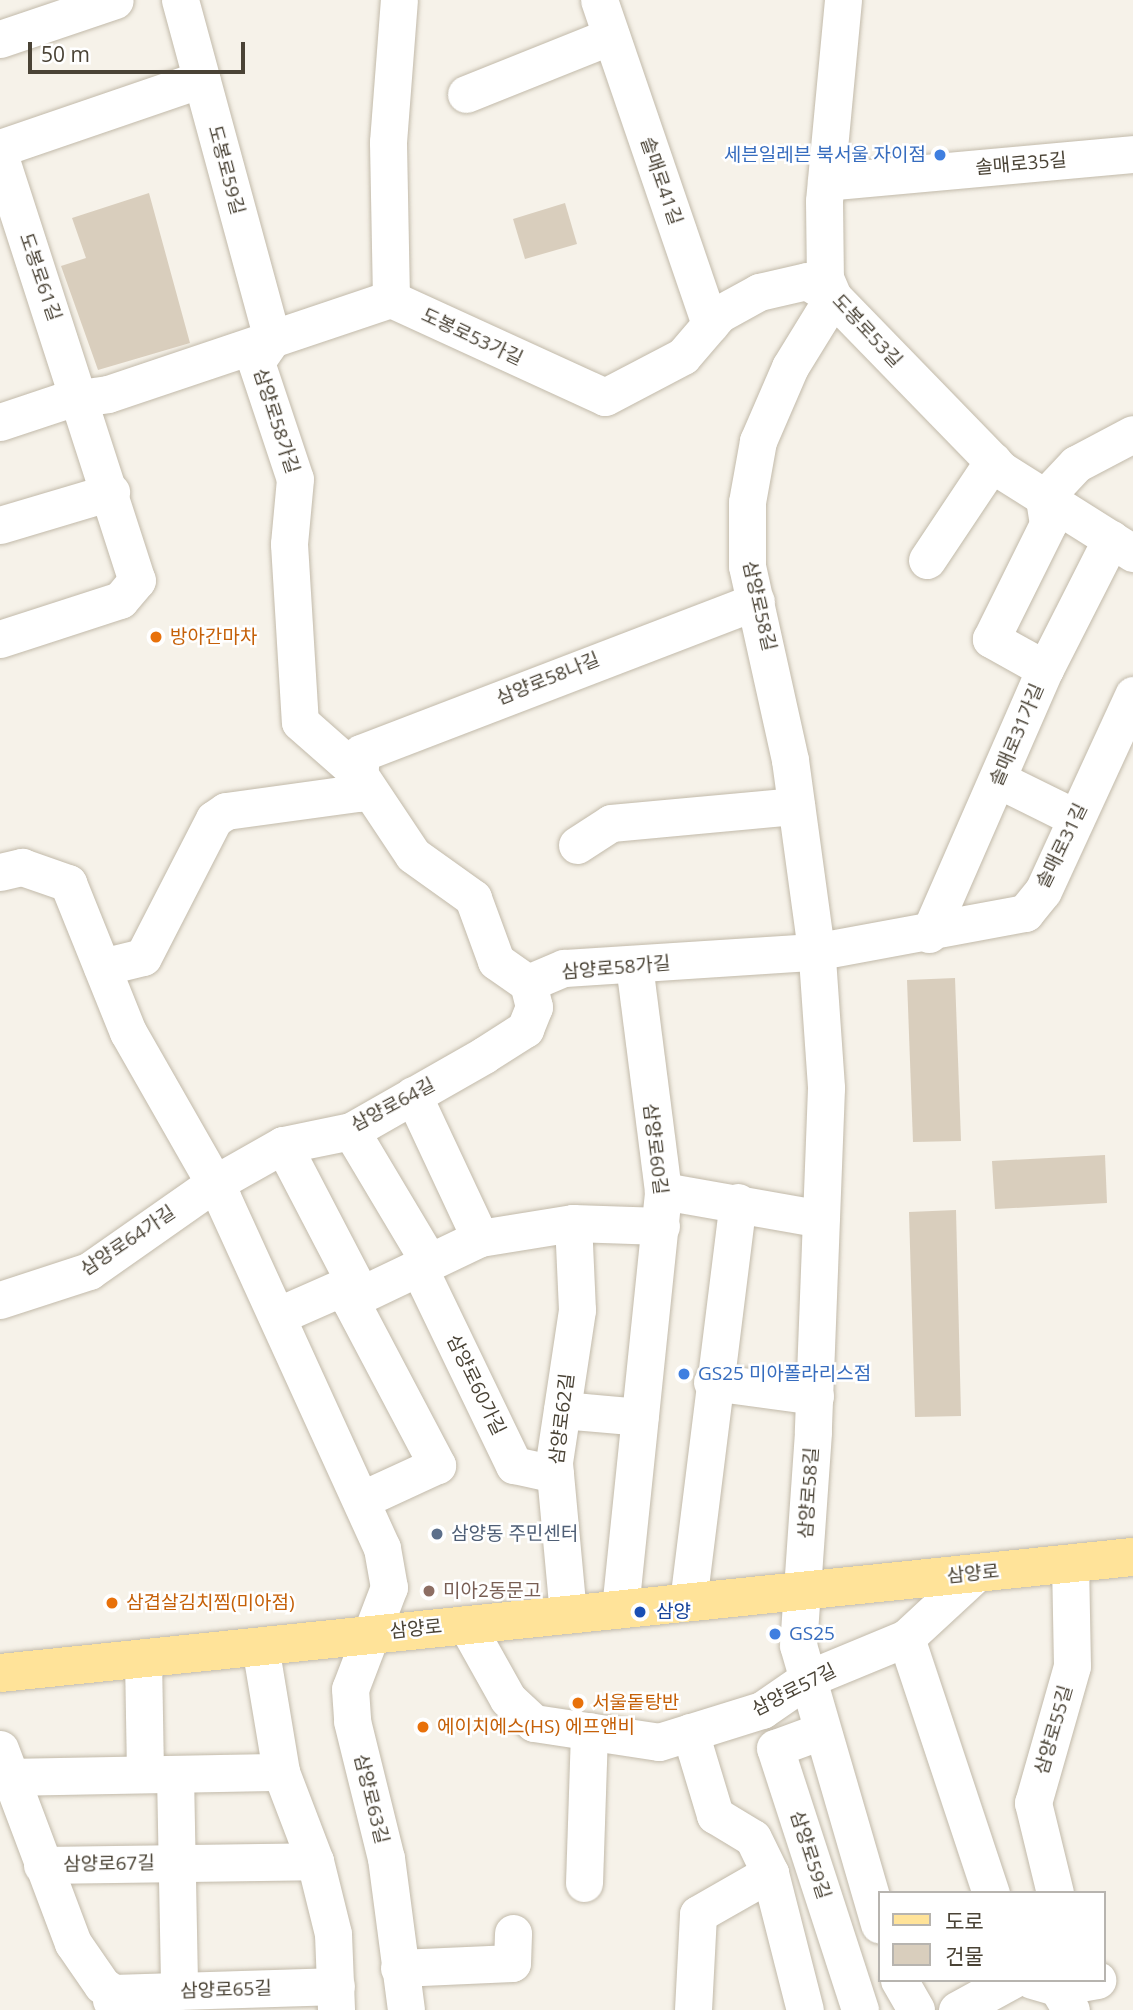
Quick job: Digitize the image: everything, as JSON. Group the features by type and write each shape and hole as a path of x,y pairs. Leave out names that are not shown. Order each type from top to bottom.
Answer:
{"main road":[{"name":"삼양로","path":"0,1673 1133,1557"}],"street":[{"path":"0,38 115,0"},
{"name":"도봉로59길","path":"180,0 272,339"},
{"path":"0,422 272,339 391,299 388,142 399,0"},
{"name":"솔매로41길","path":"599,0 710,326"},
{"name":"도봉로53길","path":"843,0 826,182 825,278 833,297 993,461 1044,498 1122,546"},
{"path":"466,94 611,36"},
{"path":"0,148 201,79"},
{"name":"솔매로35길","path":"826,182 1133,154"},
{"name":"도봉로61길","path":"0,157 81,398 136,580 121,600 0,639"},
{"name":"도봉로53가길","path":"391,299 605,397 683,356 710,326 734,305 780,284 807,281 833,297"},
{"name":"삼양로58길","path":"803,1591 815,1396 826,1088 814,952 796,806 775,675 747,566 747,502 758,441 790,368 833,297"},
{"name":"삼양로58가길","path":"272,339 256,362 295,479 289,544 295,705 300,722 359,775 413,855 473,898 496,961 528,983 564,968 814,952"},
{"path":"1045,670 991,639 1048,524 1044,498 1076,464 1133,434"},
{"path":"927,560 993,461"},
{"path":"0,525 111,492"},
{"name":"솔매로31가길","path":"929,934 999,780 1045,670 1122,546"},
{"name":"삼양로58나길","path":"359,775 361,753 756,601"},
{"name":"솔매로31길","path":"814,952 929,934 1025,913 1043,891 1133,695"},
{"path":"102,967 143,957 214,819 226,811 358,793 359,775"},
{"path":"999,780 1076,818"},
{"path":"577,845 611,823 796,806"},
{"path":"1,868 22,867 52,873 68,883 128,1032 212,1185 277,1316 382,1548 389,1587 369,1634"},
{"name":"삼양로60길","path":"620,1609 662,1209 635,965"},
{"name":"삼양로64길","path":"212,1185 283,1145 351,1131 525,1029 534,1007 528,983"},
{"path":"413,1095 480,1238"},
{"name":"삼양로60가길","path":"351,1131 424,1265 514,1465 555,1474"},
{"path":"283,1145 437,1465 361,1500"},
{"name":"삼양로64가길","path":"0,1300 89,1271 212,1185"},
{"path":"688,1602 712,1382 738,1202"},
{"path":"356,1298 480,1238 662,1209 738,1202 821,1219"},
{"name":"삼양로62길","path":"568,1614 555,1474 577,1310 573,1223"},
{"path":"277,1316 343,1287 356,1298"},
{"path":"712,1382 815,1396"},
{"path":"562,1410 640,1417"},
{"name":"삼양로55길","path":"1055,1891 1033,1803 1072,1666 1070,1564"},
{"name":"삼양로57길","path":"466,1624 508,1699 534,1723 659,1742 762,1710 807,1679 906,1638 975,1574"},
{"path":"803,1591 798,1645 878,1921"},
{"name":"삼양로63길","path":"369,1634 350,1689 352,1721 386,1858 406,2010"},
{"path":"906,1638 990,1891"},
{"name":"삼양로65길","path":"119,2004 179,1991 336,1998 333,1934 315,1861 281,1772 260,1646"},
{"path":"143,1658 176,1863 179,1991"},
{"path":"584,1882 589,1731"},
{"name":"삼양로59길","path":"821,1731 775,1748 860,2010"},
{"path":"690,1732 715,1815 753,1838 770,1873 806,2010"},
{"name":"삼양로67길","path":"119,2004 102,1985 73,1943 41,1865 6,1763 160,1774"},
{"path":"160,1774 281,1772"},
{"path":"176,1863 315,1861"},
{"name":"삼양로67길","path":"41,1865 176,1863"},
{"path":"686,2003 698,1914 770,1873"},
{"path":"399,1968 512,1963 513,1933"},
{"path":"957,2010 1008,1982"},
{"path":"1055,1989 1089,1982"}],"building":[{"path":"149,193 190,343 98,370 61,266 86,258 72,218"},
{"path":"565,203 577,244 525,259 513,219"},
{"path":"955,978 961,1141 913,1142 907,980"},
{"path":"1105,1155 1107,1203 995,1209 992,1161"},
{"path":"956,1210 961,1416 915,1417 909,1212"}],"place":[{"name":"세븐일레븐 북서울 자이점","path":"940,155"},
{"name":"방아간마차","path":"156,637"},
{"name":"GS25 미아폴라리스점","path":"684,1374"},
{"name":"삼양동 주민센터","path":"437,1534"},
{"name":"미아2동문고","path":"429,1591"},
{"name":"삼겹살김치찜(미아점)","path":"112,1603"},
{"name":"삼양","path":"640,1612"},
{"name":"GS25","path":"775,1634"},
{"name":"서울돝탕반","path":"578,1703"},
{"name":"에이치에스(HS) 에프앤비","path":"423,1727"}]}
